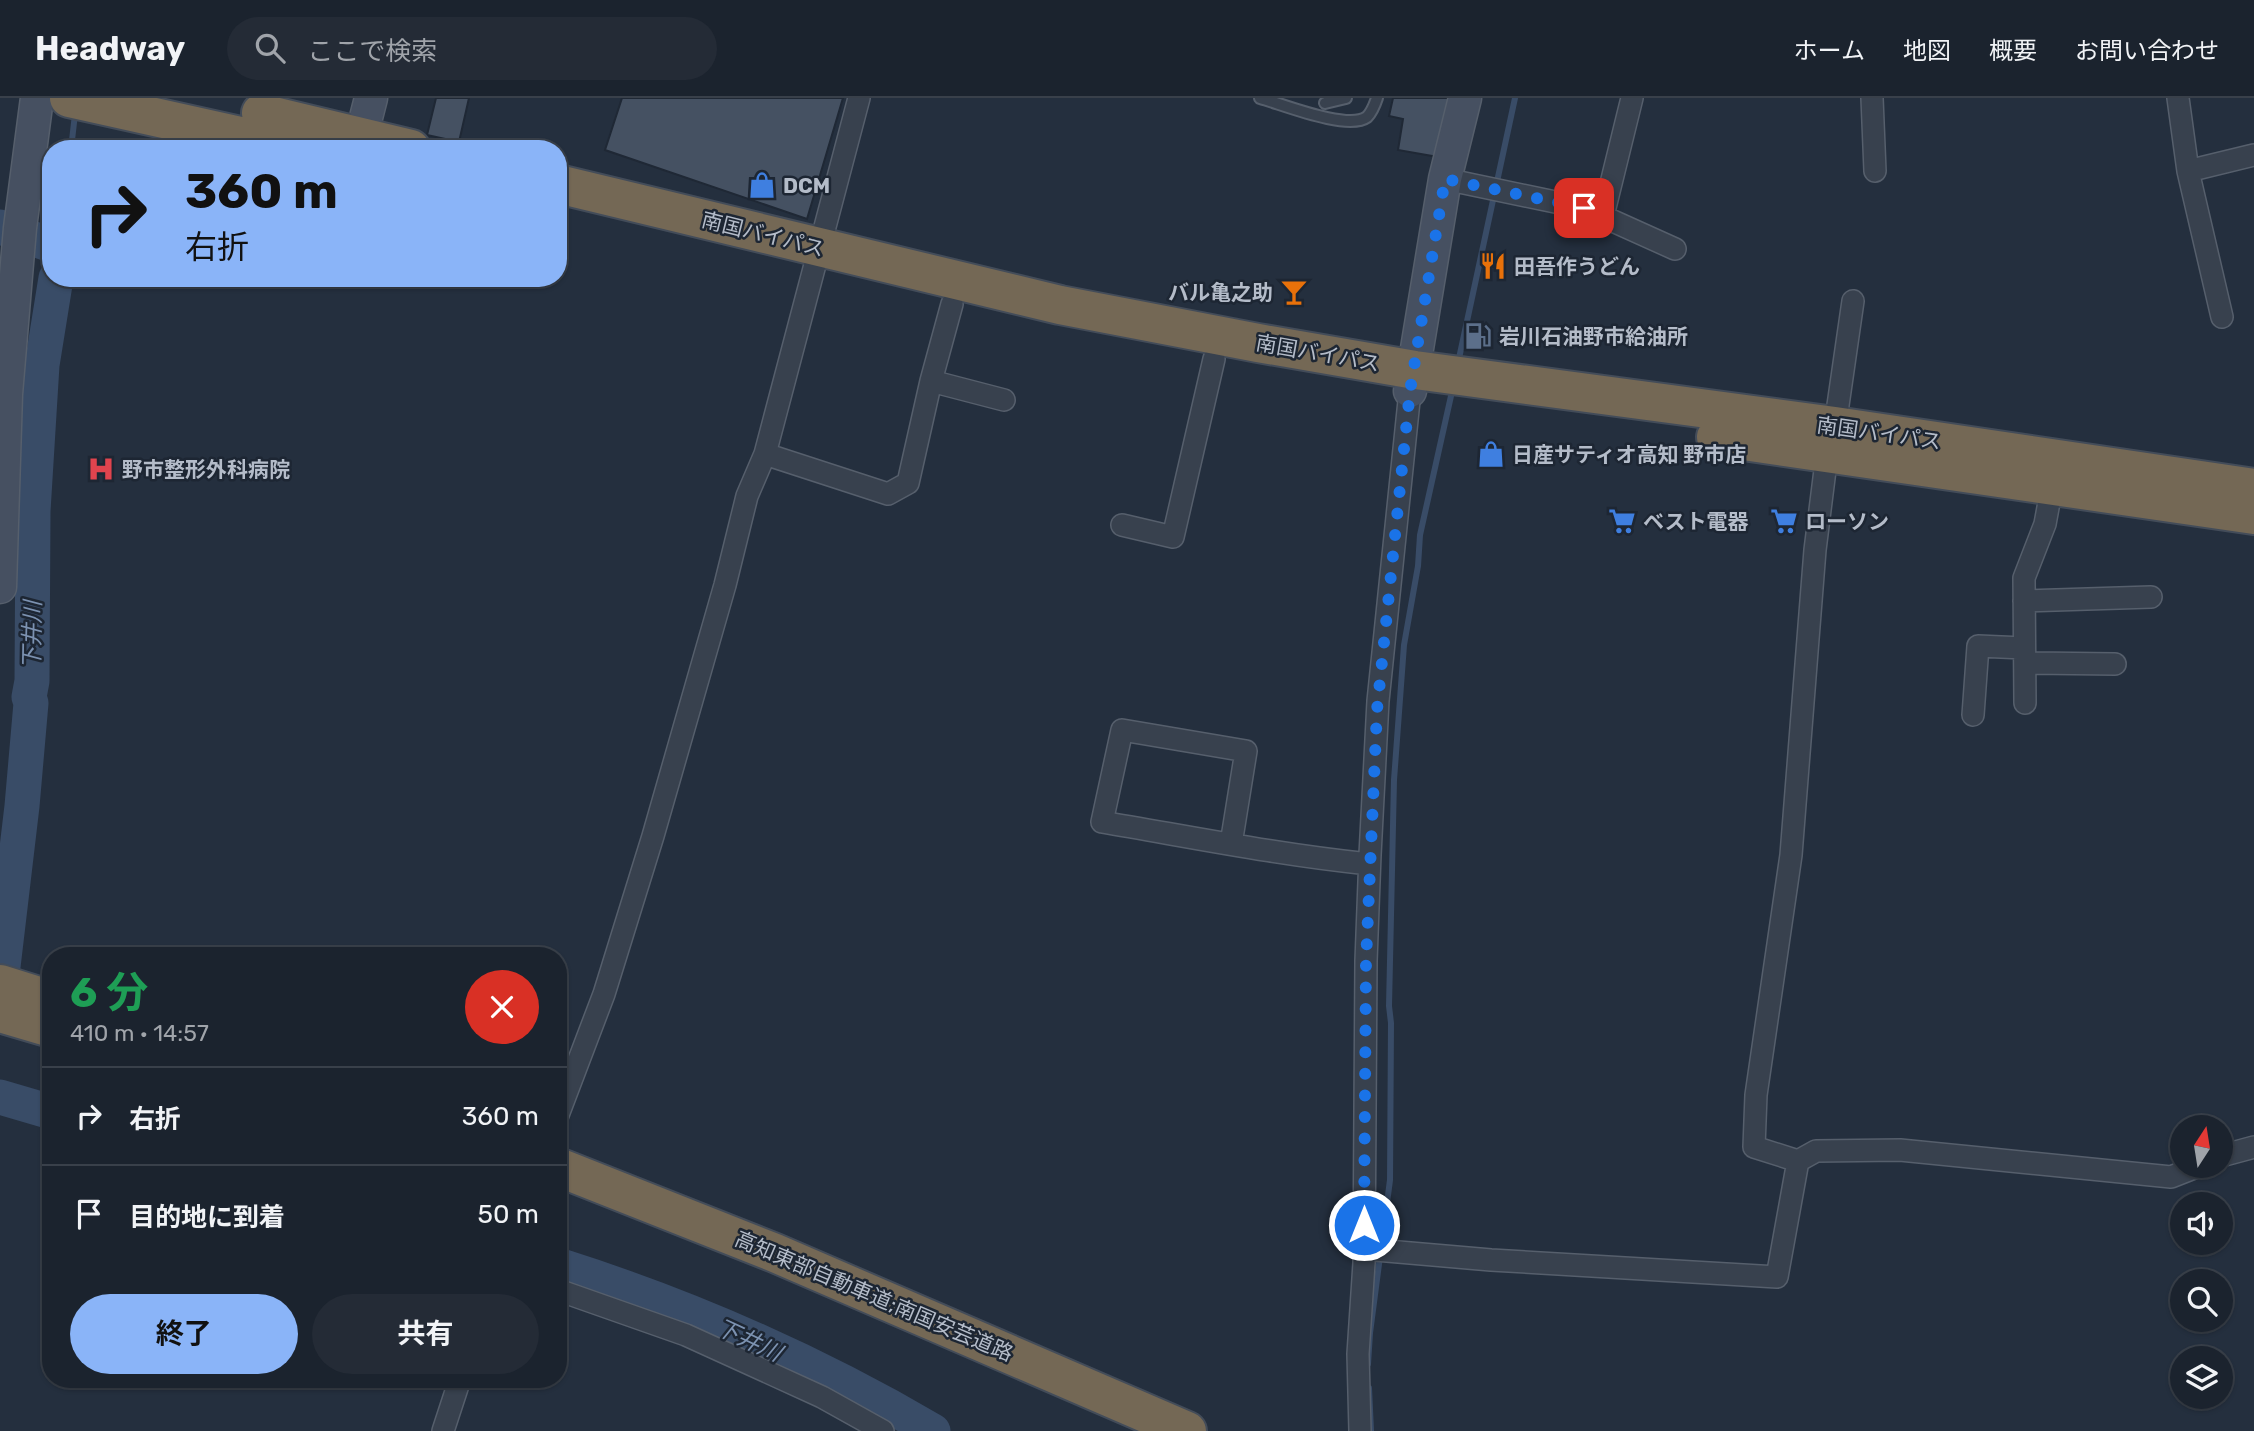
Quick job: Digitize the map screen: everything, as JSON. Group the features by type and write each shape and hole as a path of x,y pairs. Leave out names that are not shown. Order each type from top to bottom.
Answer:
{"highway":[{"path":"69,98 258,140"},
{"path":"194,98 348,140"},
{"name":"南国バイパス","path":"567,187 816,260 952,304 1083,334 1214,359 1412,380 1832,440 2254,488"},
{"name":"南国バイパス","path":"567,213 1258,343 1412,380"},
{"name":"南国バイパス","path":"1832,440 2052,486 2254,515"},
{"path":"17,1001 42,1021"},
{"name":"高知東部自動車道;南国安芸道路","path":"567,1171 775,1253 1187,1431"},
{"name":"高知東部自動車道;南国安芸道路","path":"567,1197 690,1244 1046,1393 1152,1431"}],"main road":[{"path":"0,587 12,247 37,98"},
{"path":"360,140 371,98"},
{"path":"1412,380 1445,179 1465,98"}],"street":[{"path":"567,1091 604,994 653,836 725,584 747,496 765,454 859,98"},
{"path":"1603,216 1632,98"},
{"path":"1872,98 1875,171"},
{"path":"2178,98 2188,171 2222,317"},
{"path":"2188,171 2254,155"},
{"path":"1445,179 1572,205 1675,249"},
{"path":"1853,301 1815,550 1791,855 1756,1095 1754,1147 1798,1161 1816,1151 1900,1150 2170,1177"},
{"path":"765,454 888,494 908,483 952,304"},
{"path":"1122,525 1173,537 1214,359"},
{"path":"1360,1431 1358,1354 1364,1249 1366,961 1378,701 1412,380"},
{"path":"931,381 1004,400"},
{"path":"2025,703 2024,578 2045,524 2052,486"},
{"path":"2024,601 2151,597"},
{"path":"1973,715 1978,646 2024,655 2115,664"},
{"path":"1231,844 1246,751 1122,730 1102,822 1306,857 1370,864"},
{"path":"2233,1153 2254,1147"},
{"path":"1364,1249 1491,1260 1777,1277 1798,1161"},
{"path":"567,1293 686,1335 822,1397 883,1431"},
{"path":"443,1431 457,1388"}],"lane":[{"path":"1260,98 1275,100 1342,121 1358,121 1368,116 1377,98"},
{"path":"1322,116 1326,100 1332,103 1346,98"}],"building":[{"path":"436,98 469,98 459,140 427,135"},
{"name":"DCM","path":"622,98 843,98 807,219 605,150"},
{"path":"1393,98 1451,98 1438,157 1398,150 1403,119 1389,116"}],"waterway":[{"path":"1458,363 1515,98"},
{"path":"72,140 75,114"},
{"name":"下井川","path":"0,227 42,242"},
{"name":"下井川","path":"0,992 31,703 33,511 42,365 55,287"},
{"path":"1368,1364 1390,1180 1389,1006 1394,780 1404,645 1418,566 1420,535 1453,387"},
{"name":"下井川","path":"0,1097 42,1109"},
{"name":"下井川","path":"567,1268 703,1317 797,1359 933,1431"},
{"path":"1369,1388 1371,1431"}],"place":[{"name":"DCM","path":"762,185"},
{"name":"田吾作うどん","path":"1493,266"},
{"name":"バル亀之助","path":"1294,292"},
{"name":"岩川石油野市給油所","path":"1478,336"},
{"name":"日産サティオ高知 野市店","path":"1491,454"},
{"name":"野市整形外科病院","path":"101,469"},
{"name":"ベスト電器","path":"1622,521"},
{"name":"ローソン","path":"1784,521"}],"route":[{"path":"1364,1225 1366,961 1377,710 1410,391 1445,179 1584,208"}]}
